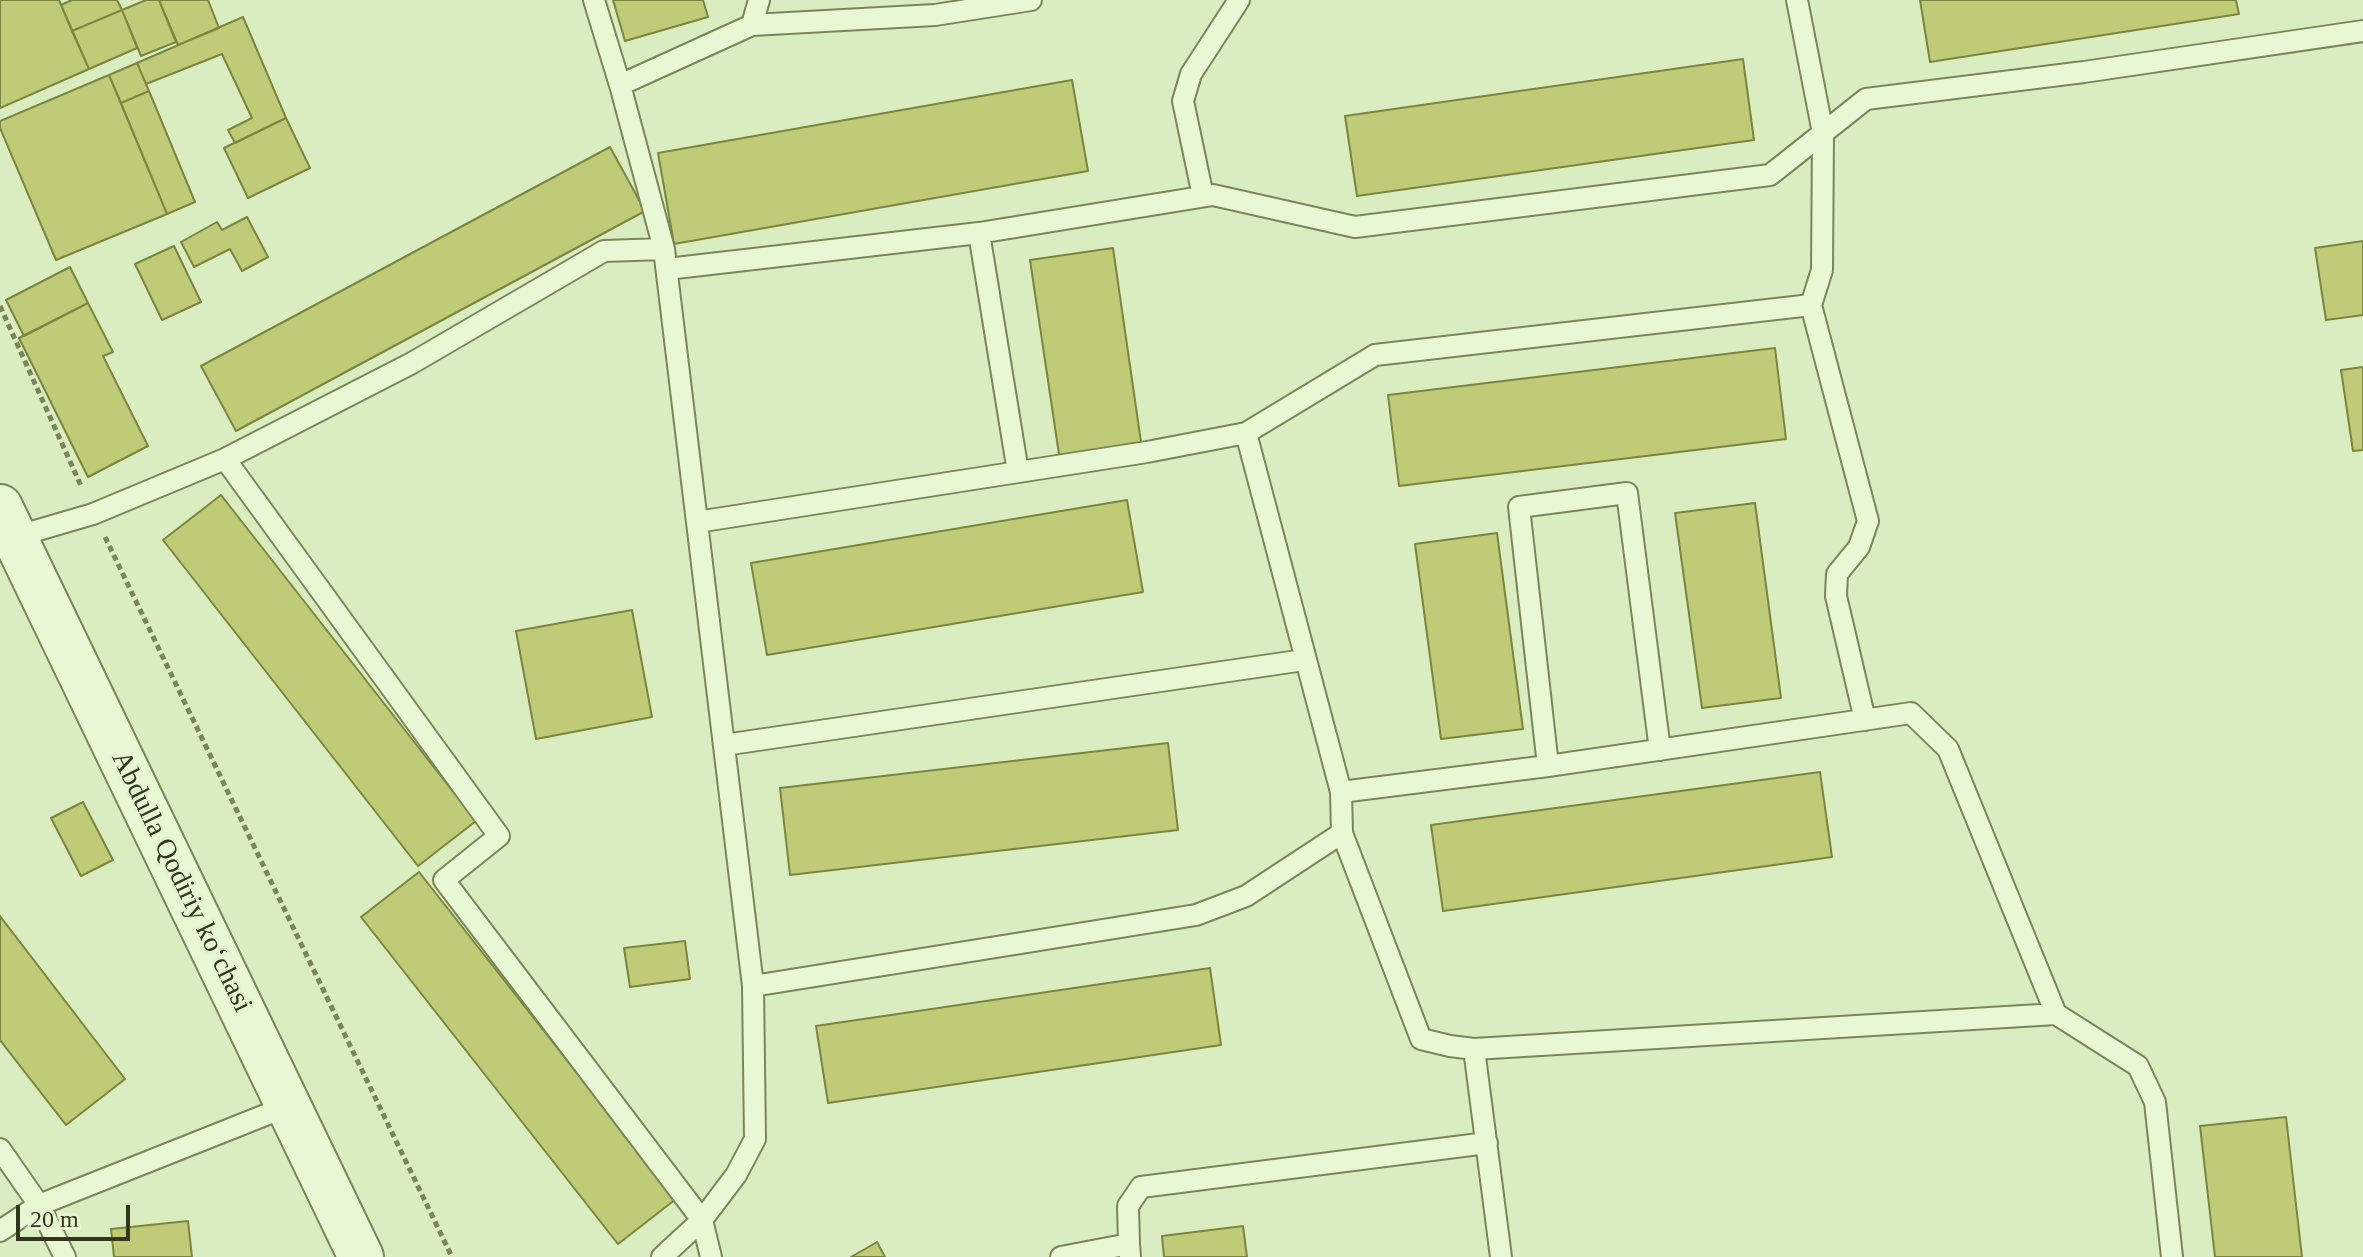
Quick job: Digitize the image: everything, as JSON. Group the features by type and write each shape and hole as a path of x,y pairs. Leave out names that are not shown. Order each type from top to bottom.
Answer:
{"street":[{"name":"Abdulla Qodiriy koʻchasi","path":"5,529 361,1257"}],"lane":[{"path":"594,0 666,259 753,986 755,1139 736,1175 702,1220 662,1257"},
{"path":"752,25 759,0"},
{"path":"620,85 752,25 935,15 1031,0"},
{"path":"1203,196 1183,101 1191,74 1239,0"},
{"path":"1797,0 1823,133 1822,270 1811,305 1868,521 1859,547 1837,574 1836,596 1865,720"},
{"path":"5,529 93,514 225,459 412,363 604,251 666,259 979,233 1213,195 1355,227 1770,175 1866,99 2084,72 2363,31"},
{"path":"979,233 1018,472"},
{"path":"697,522 1147,452 1246,433 1375,355 1811,305"},
{"path":"1246,433 1341,792 1342,833 1421,1039 1474,1049 2056,1014"},
{"path":"225,459 499,836 444,880 702,1220 711,1257"},
{"path":"1548,766 1519,507 1627,493 1660,750"},
{"path":"724,745 1304,660"},
{"path":"1341,792 1548,766 1911,713 1948,749 2056,1014 2138,1066 2155,1102 2172,1257"},
{"path":"753,986 1196,915 1246,896 1342,833"},
{"path":"1474,1049 1501,1257"},
{"path":"0,1231 39,1205 288,1106"},
{"path":"1061,1257 1129,1251 1128,1206 1141,1187 1487,1143"},
{"path":"0,1149 39,1205 65,1257"}],"path":[{"path":"0,306 93,514 452,1257"}],"building":[{"path":"0,0 59,0 89,69 0,108"},
{"path":"72,0 117,0 122,10 72,31 61,5"},
{"path":"146,0 159,0 176,42 141,56 122,10"},
{"path":"159,0 208,0 219,28 178,45"},
{"path":"613,0 703,0 708,17 625,41"},
{"path":"1920,0 2236,0 2239,14 1930,62"},
{"path":"122,10 137,48 89,69 72,31"},
{"path":"243,17 286,118 235,143 228,130 252,118 222,54 146,84 137,63"},
{"path":"1743,59 1754,140 1357,196 1345,116"},
{"path":"137,63 149,91 121,103 109,75"},
{"path":"109,75 167,214 56,260 0,128 0,121"},
{"path":"1072,80 1088,171 674,244 658,153"},
{"path":"149,91 195,202 167,214 121,103"},
{"path":"286,118 310,168 248,198 224,148"},
{"path":"610,147 645,211 236,431 201,366"},
{"path":"247,217 268,257 242,271 230,249 194,267 181,242 217,222 222,230"},
{"path":"2363,241 2363,315 2326,320 2315,248"},
{"path":"174,246 201,302 162,320 135,264"},
{"path":"1113,248 1142,449 1060,461 1030,260"},
{"path":"70,267 88,303 24,336 6,300"},
{"path":"88,303 113,352 103,356 148,446 88,477 19,338"},
{"path":"1775,348 1786,439 1399,486 1388,395"},
{"path":"2363,367 2363,450 2353,451 2341,370"},
{"path":"221,495 476,821 418,866 163,540"},
{"path":"1127,500 1143,592 767,655 751,563"},
{"path":"1755,503 1781,698 1702,708 1675,513"},
{"path":"1497,533 1523,729 1441,739 1415,544"},
{"path":"632,610 652,717 536,739 516,631"},
{"path":"1168,743 1178,830 790,875 780,788"},
{"path":"1820,772 1832,857 1443,911 1431,825"},
{"path":"83,802 113,860 81,876 51,818"},
{"path":"419,872 676,1199 618,1244 361,917"},
{"path":"0,916 125,1079 66,1125 0,1040"},
{"path":"685,941 690,979 630,987 624,948"},
{"path":"1210,968 1221,1045 828,1103 816,1026"},
{"path":"2286,1117 2302,1257 2215,1257 2200,1126"},
{"path":"188,1221 192,1257 114,1257 111,1229"},
{"path":"1243,1226 1247,1257 1164,1257 1162,1236"},
{"path":"877,1242 885,1257 851,1257"}]}
